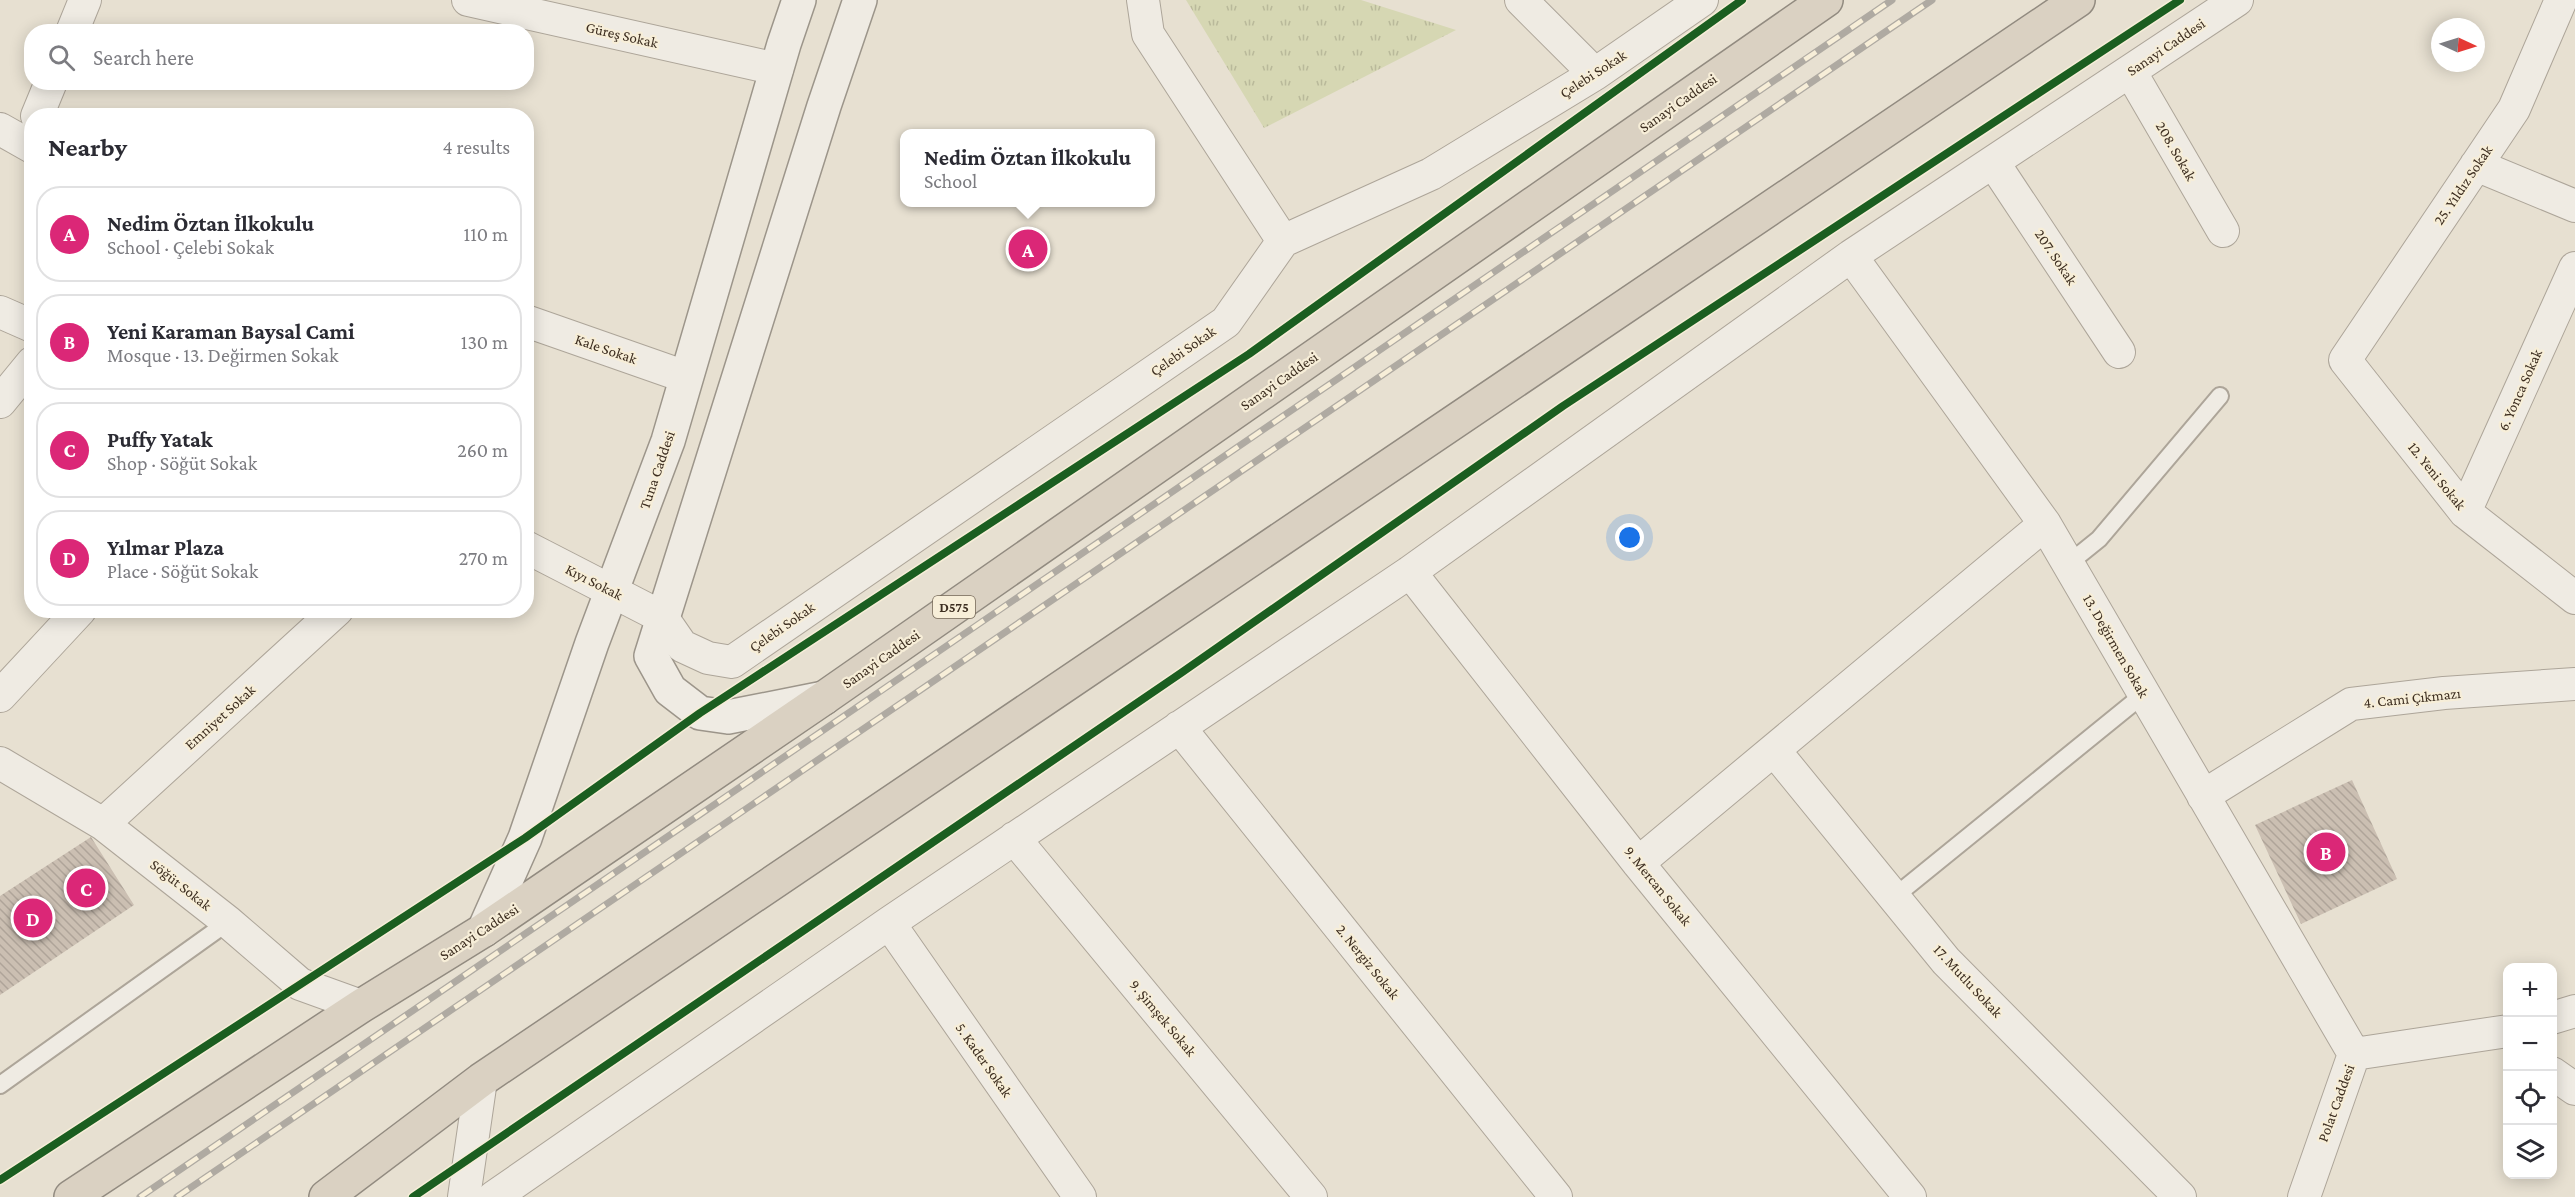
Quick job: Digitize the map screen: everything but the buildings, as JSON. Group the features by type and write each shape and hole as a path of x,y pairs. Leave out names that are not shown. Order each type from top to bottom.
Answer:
{"highway":[{"name":"Sanayi Caddesi","path":"71,1197 361,1006 484,930 824,698 1826,0"},
{"path":"326,1197 481,1080 2078,0"}],"street":[{"path":"75,24 85,0"},
{"name":"Güreş Sokak","path":"468,0 777,69"},
{"name":"Tuna Caddesi","path":"484,930 525,838 592,642 668,441 799,0"},
{"path":"824,698 728,717 700,712 670,690 651,656 824,106 860,0"},
{"path":"1143,0 1148,34 1283,241"},
{"path":"1521,0 1595,74"},
{"name":"Çelebi Sokak","path":"662,617 682,646 708,658 732,662 1226,322 1283,241 1431,174 1595,74 1702,0"},
{"name":"Sanayi Caddesi","path":"494,1197 889,923 1410,572 1851,256 2237,0"},
{"name":"25. Yıldız Sokak","path":"2345,360 2514,109 2561,0"},
{"name":"208. Sokak","path":"2130,71 2223,231"},
{"path":"40,108 48,90"},
{"name":"207. Sokak","path":"1993,162 2119,352"},
{"path":"2476,165 2575,206"},
{"name":"13. Değirmen Sokak","path":"1851,256 2045,524 2354,1054"},
{"name":"6. Yonca Sokak","path":"2465,512 2575,268"},
{"path":"0,312 24,322"},
{"name":"Kale Sokak","path":"534,324 686,377"},
{"name":"12. Yeni Sokak","path":"2345,360 2465,512 2575,598"},
{"path":"0,402 24,373"},
{"path":"1638,863 2045,524"},
{"name":"Kıyı Sokak","path":"534,551 662,617"},
{"name":"9. Mercan Sokak","path":"1410,572 1638,863 1910,1197"},
{"path":"0,696 73,618"},
{"name":"Emniyet Sokak","path":"104,824 328,618"},
{"name":"4. Cami Çıkmazı","path":"2203,796 2351,704 2444,693 2575,684"},
{"name":"2. Nergiz Sokak","path":"1179,727 1556,1197"},
{"name":"17. Mutlu Sokak","path":"1774,750 1946,961 2180,1197"},
{"name":"Söğüt Sokak","path":"0,763 104,824 228,922 300,984 361,1006"},
{"name":"9. Şimşek Sokak","path":"1014,838 1311,1197"},
{"name":"5. Kader Sokak","path":"889,923 1080,1197"},
{"path":"2556,1017 2575,1011"},
{"name":"Polat Caddesi","path":"2304,1197 2354,1054 2503,1034"},
{"path":"2557,1076 2575,1089"},
{"path":"464,1197 481,1080"}],"lane":[{"path":"2068,564 2099,539 2220,396"},
{"path":"1894,897 2144,694"},
{"path":"0,1085 228,922"}],"green space":[{"path":"1186,0 1361,0 1456,30 1264,128"}],"railway":[{"path":"140,1197 1892,0"},
{"path":"177,1197 1932,0"}],"cycle path":[{"path":"0,1180 525,838 700,713 1249,354 1742,0"},
{"path":"413,1197 1181,673 1563,406 2180,0"}],"place":[{"name":"Nedim Öztan İlkokulu","path":"1028,249"},
{"name":"Yeni Karaman Baysal Cami","path":"2326,852"},
{"name":"Puffy Yatak","path":"86,888"},
{"name":"Yılmar Plaza","path":"33,918"}]}
